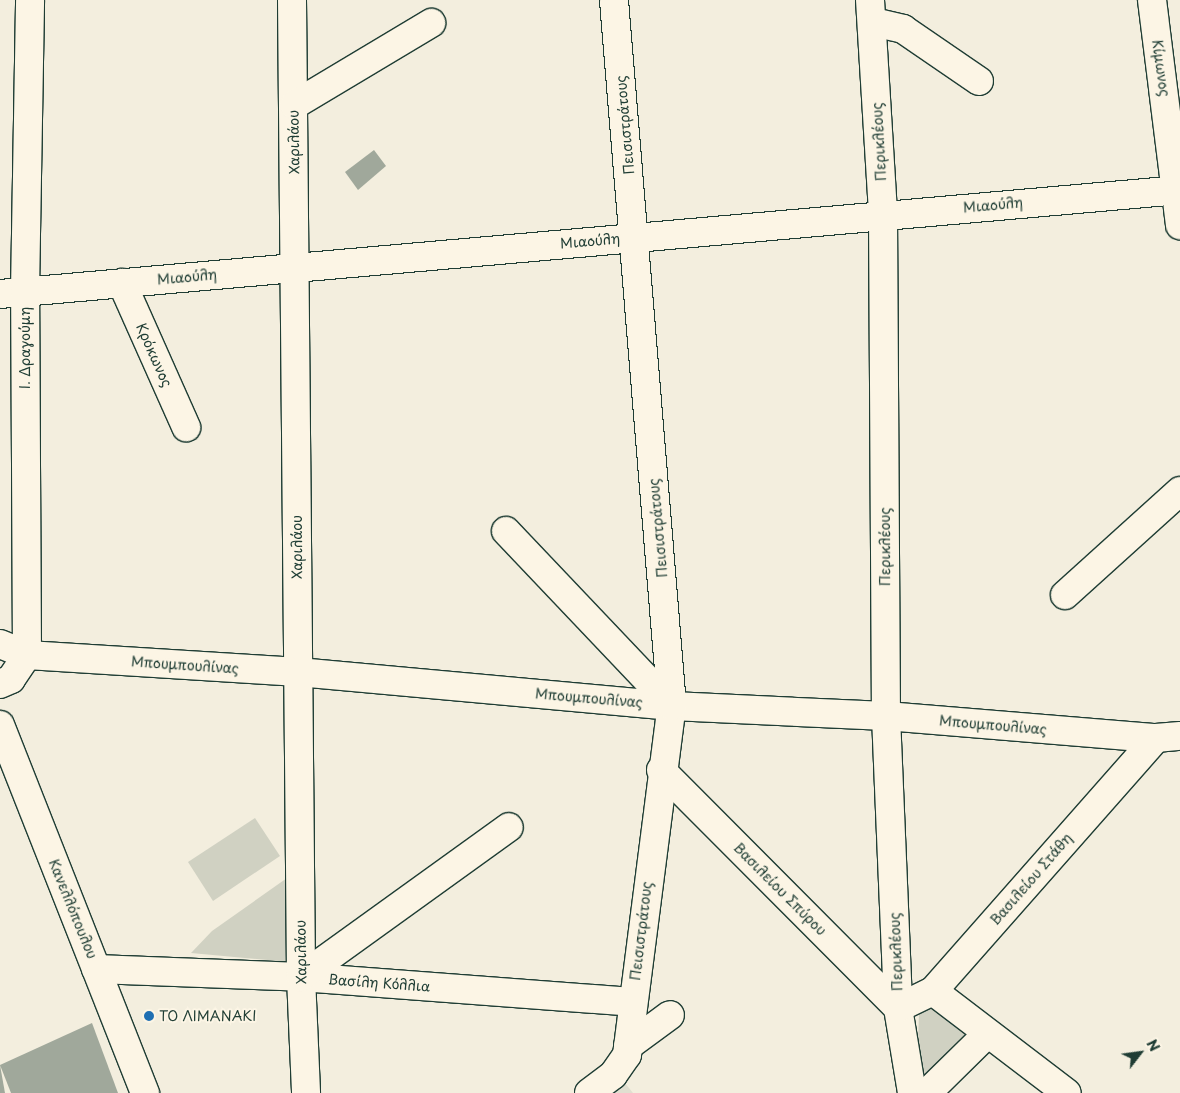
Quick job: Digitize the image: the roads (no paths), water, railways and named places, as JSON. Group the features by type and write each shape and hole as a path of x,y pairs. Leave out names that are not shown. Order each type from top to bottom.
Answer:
{"street":[{"name":"Ι. Δραγούμη","path":"27,655 12,293 30,0"},
{"name":"Χαριλάου","path":"292,0 296,267 301,977 306,1093"},
{"name":"Πεισιστράτους","path":"614,0 635,237 672,706 662,770 627,1051"},
{"name":"Κίμωνος","path":"1152,0 1179,190 1180,225"},
{"path":"871,11 903,29 979,81"},
{"name":"Περικλέους","path":"871,11 883,214 886,716 898,1008 912,1093"},
{"path":"294,105 431,23"},
{"name":"Μιαούλη","path":"12,293 883,214 1179,190"},
{"name":"Κρόκωνος","path":"122,283 186,427"},
{"path":"1064,594 1180,491"},
{"path":"506,531 672,706"},
{"name":"Μπουμπουλίνας","path":"0,644 27,655 298,672 672,706 886,716 1168,737"},
{"path":"0,684 12,679 27,655"},
{"name":"Κανελλόπουλου","path":"0,726 145,1093"},
{"name":"Βασιλείου Στάθη","path":"898,1008 933,991 1168,737"},
{"name":"Βασιλείου Σπύρου","path":"662,770 898,1008"},
{"path":"301,977 509,827"},
{"name":"Βασίλη Κόλλια","path":"96,969 301,977 632,1002"},
{"path":"933,991 987,1034 1067,1093"},
{"path":"589,1093 613,1075 627,1051 670,1015"},
{"path":"927,1093 987,1034"}],"place":[{"name":"ΤΟ ΛΙΜΑΝΑΚΙ","path":"149,1016"}]}
